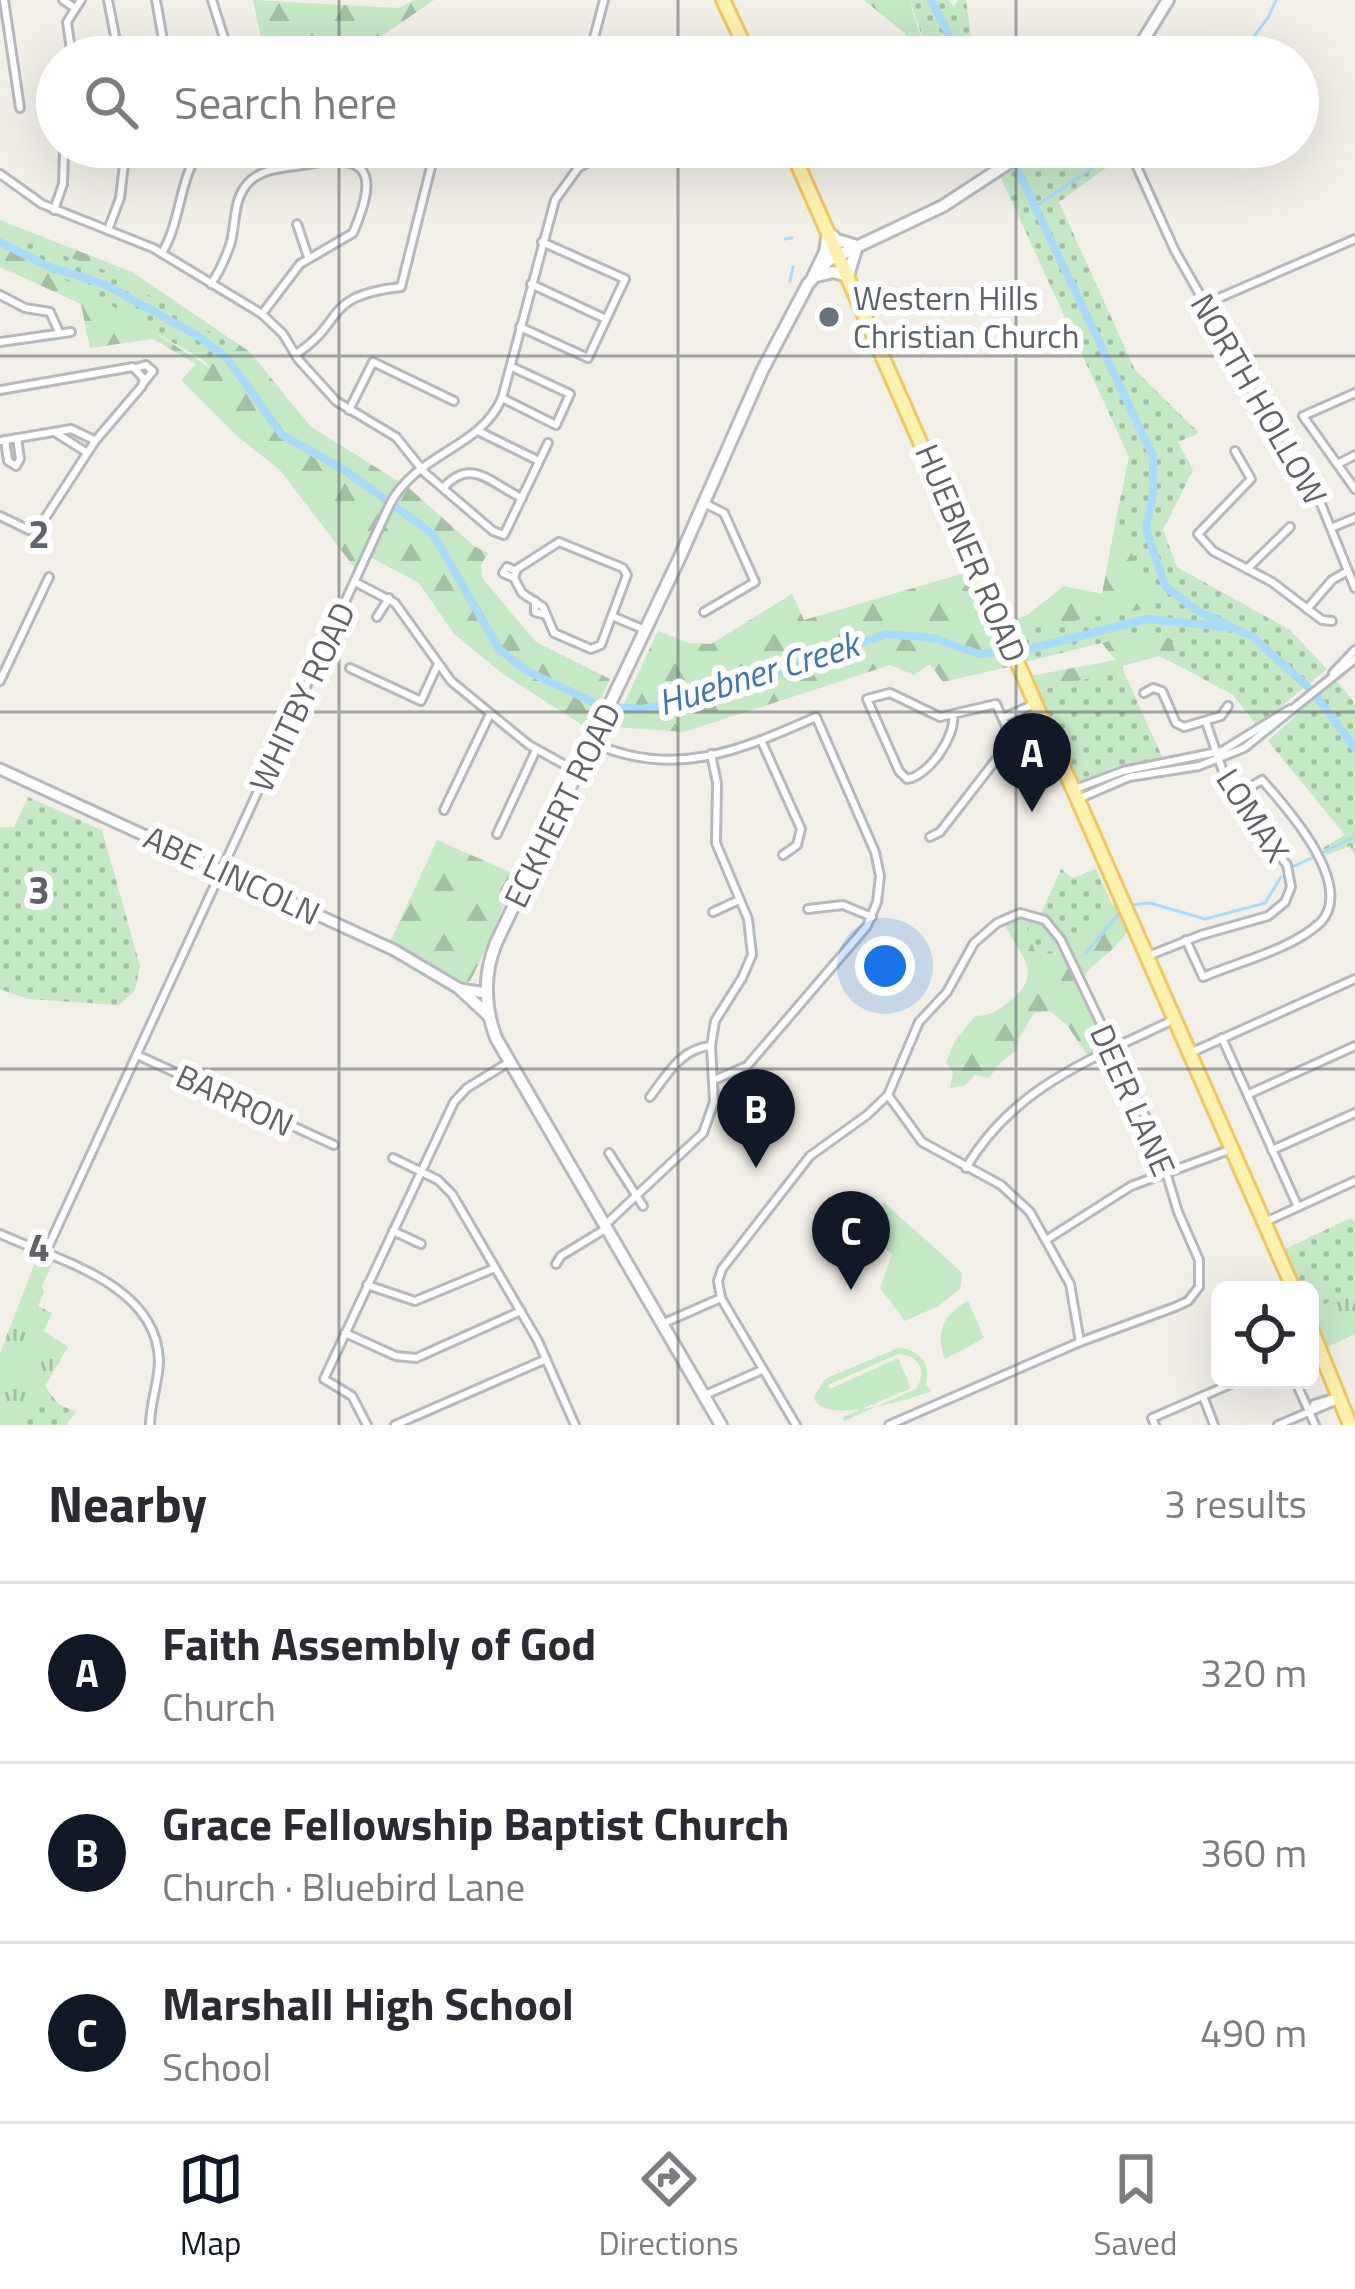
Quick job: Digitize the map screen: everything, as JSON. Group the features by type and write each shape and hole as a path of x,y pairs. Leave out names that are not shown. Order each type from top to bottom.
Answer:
{"main road":[{"path":"723,0 740,36"},
{"path":"1145,36 1168,0"},
{"name":"HUEBNER ROAD","path":"799,168 1290,1281"},
{"name":"ECKHERT ROAD","path":"721,1425 509,1062 489,1017 488,971 496,943 646,631 778,337 813,278 838,255 943,206 1002,168"},
{"path":"813,278 833,272 848,276 857,247 828,232"},
{"path":"813,278 828,232"},
{"path":"488,971 478,982 460,989 489,1017"},
{"path":"1319,1347 1345,1409"}],"street":[{"path":"4,0 20,109"},
{"path":"63,0 75,8"},
{"path":"69,36 67,26 81,0"},
{"path":"108,0 115,36"},
{"path":"156,0 162,36"},
{"path":"212,0 222,36"},
{"path":"595,36 604,0"},
{"path":"54,210 63,168"},
{"path":"109,230 120,199 123,168"},
{"path":"162,253 190,168"},
{"path":"211,284 231,240 240,195 255,178 286,168"},
{"path":"262,314 285,279 308,257 353,233 366,185 364,172 357,168"},
{"path":"296,354 347,300 401,287 431,168"},
{"name":"WHITBY ROAD","path":"45,1254 400,488 421,466 478,431 502,398 555,200 578,168"},
{"name":"NORTH HOLLOW","path":"1138,168 1271,433 1316,495 1355,588"},
{"path":"0,174 54,210 162,253 262,314 327,392 396,437 488,529 504,535 548,443"},
{"path":"297,224 308,257"},
{"path":"1204,304 1355,239"},
{"path":"520,327 588,358 625,279 542,242"},
{"path":"531,284 607,319"},
{"path":"0,296 25,308 50,312 59,332"},
{"path":"0,342 70,332"},
{"path":"349,410 373,362 454,401"},
{"path":"0,390 140,374 153,376 152,368 141,364 140,374 42,524 33,530 0,516"},
{"path":"502,398 556,425 570,394 510,366"},
{"path":"1355,393 1303,416 1355,489"},
{"path":"16,439 20,459 16,466 8,461 3,441 53,432 77,430 95,441"},
{"path":"478,431 539,461"},
{"path":"53,432 87,452"},
{"path":"1235,451 1251,479 1198,534 1213,551 1322,620 1332,621"},
{"path":"1338,464 1355,455"},
{"path":"442,488 458,474 470,472 522,498"},
{"path":"704,502 724,513 755,582 704,612"},
{"path":"1331,528 1355,518"},
{"path":"1247,569 1290,527"},
{"path":"554,543 574,545 625,570 625,589 614,616 601,644 588,649 554,633 535,601 518,589 514,574 554,543"},
{"path":"1307,609 1331,580 1346,572"},
{"path":"0,681 49,577"},
{"path":"355,582 389,598 437,666 490,713 536,750 579,773"},
{"path":"377,617 389,598"},
{"path":"614,616 646,631"},
{"path":"1076,794 1215,757 1257,740 1355,650"},
{"path":"1330,676 1355,659"},
{"path":"350,668 421,701 437,666"},
{"path":"1144,693 1153,688 1162,691 1180,726 1206,722 1224,714 1228,706"},
{"path":"930,837 940,832 1012,739 996,704 934,716 890,693 867,699 899,771 910,779 921,774 953,732 953,715"},
{"path":"1004,722 1037,707"},
{"path":"444,810 490,713"},
{"path":"593,743 637,760 659,762 761,740 816,718 878,860 880,885 872,917 747,1066 714,1080"},
{"name":"LOMAX","path":"1148,956 1268,916 1289,895 1287,865 1233,797 1206,722"},
{"path":"761,740 801,829 797,845 783,855"},
{"path":"497,834 536,750"},
{"path":"556,1264 637,1199 703,1133 712,1112 711,1046 719,1011 752,955 750,927 716,843 717,783 711,754"},
{"path":"658,774 659,762"},
{"name":"ABE LINCOLN","path":"0,769 394,950 460,989 486,993"},
{"path":"1186,940 1203,977 1286,944 1319,924 1331,906 1333,885 1318,849 1262,779 1233,797"},
{"path":"713,912 739,901"},
{"path":"808,909 843,905 872,917"},
{"name":"DEER LANE","path":"888,1095 919,1022 947,992 974,944 998,923 1020,914 1035,915 1051,925 1149,1122 1199,1260 1201,1281 1195,1294 1175,1307 1080,1342"},
{"path":"1190,1053 1355,979"},
{"path":"966,1168 995,1124 1011,1109 1062,1074 1175,1019"},
{"path":"1222,1038 1298,1207"},
{"path":"650,1097 682,1056 697,1047 711,1046"},
{"path":"1248,1094 1355,1046"},
{"name":"BARRON","path":"137,1055 334,1145"},
{"path":"367,1425 352,1396 324,1379 461,1093 509,1062"},
{"path":"796,1425 721,1298 718,1281 722,1268 809,1156 888,1095 922,1142 1000,1185 1022,1203 1070,1284 1080,1342 889,1425"},
{"path":"1272,1150 1355,1113"},
{"path":"1046,1240 1131,1186 1232,1148"},
{"path":"609,1153 644,1206"},
{"path":"393,1158 447,1188 521,1311 575,1425"},
{"path":"1265,1222 1355,1181"},
{"path":"393,1231 421,1244"},
{"path":"0,1235 116,1287 145,1317 159,1356 150,1425"},
{"path":"367,1285 415,1301 495,1268"},
{"path":"662,1324 721,1298"},
{"path":"345,1333 400,1357 424,1355 521,1311"},
{"path":"397,1366 400,1357"},
{"path":"395,1425 544,1360"},
{"path":"704,1396 762,1370"},
{"path":"1154,1422 1219,1389"},
{"path":"1300,1389 1315,1425"},
{"path":"1203,1396 1214,1425"},
{"path":"1278,1425 1314,1404 1345,1409"}],"green space":[{"path":"253,0 398,8 415,0 434,0 382,36 261,36"},
{"path":"864,0 909,0 921,36 908,36"},
{"path":"909,0 949,0 954,7 958,0 966,0 971,36 922,36"},
{"path":"1016,168 1106,168 1059,202 1135,370 1199,433 1178,442 1193,470 1163,530 1177,567 1290,630 1327,669 1257,726 1233,695 1183,668 1169,638 1134,635 1025,662 1012,631 1155,606 1116,519 1129,457 1001,178"},
{"path":"0,220 132,272 250,352 310,426 409,488 488,553 481,565 482,578 536,642 610,679 587,728 503,674 454,634 419,583 372,558 354,567 280,470 237,436 181,380 196,364 153,339 90,348 81,304 0,267 0,245 106,302 209,367 232,345 113,273 10,236 0,228"},
{"path":"0,228 10,236 113,273 233,345 210,367 0,245"},
{"path":"1116,519 1156,607 1012,631 1008,621 1026,616 1064,586 1102,594"},
{"path":"968,572 1008,667 943,682 930,664 914,675 890,665 684,732 613,727 658,631 689,643 711,644 792,594 804,620"},
{"path":"1134,635 1170,638 1183,668 1159,656 1123,666 1123,670 1036,691 1030,676 1115,660 1102,643"},
{"path":"1123,670 1163,759 1117,766 1076,780 1036,691"},
{"path":"1335,679 1355,703 1355,857 1350,846 1327,855 1323,848 1345,835 1268,741"},
{"path":"28,797 102,830 140,966 135,990 119,1005 27,999 0,989 0,827 14,827"},
{"path":"437,840 517,875 468,984 390,942"},
{"path":"1061,869 1073,878 1096,869 1112,905 1070,947 1049,954 1035,952 1023,916 1038,920"},
{"path":"1117,902 1128,930 1079,983 1103,1042 1101,1051 1088,1056 1067,1025 1050,1011 1034,1013 1017,1050 989,1078 975,1075 964,1086 950,1088 953,1072 946,1062 955,1041 975,1016 1001,1008 1026,981 1026,963 1004,923 1023,916 1035,952 1062,952"},
{"path":"884,1202 962,1273 960,1289 938,1306 905,1321 880,1288 892,1254 861,1225"},
{"path":"1351,1218 1355,1223 1355,1289 1321,1331 1319,1281 1298,1281 1283,1250"},
{"path":"38,1255 53,1262 38,1306 52,1313 44,1331 68,1347 22,1425 0,1425 0,1353"},
{"path":"1355,1283 1355,1334 1328,1347 1319,1327 1319,1307"},
{"path":"968,1301 984,1338 945,1359 943,1325"},
{"path":"898,1348 922,1359 931,1391 876,1407 916,1389 920,1382 916,1361 898,1354 828,1385 830,1389 898,1358 911,1388 861,1409 830,1410 819,1405 814,1397 825,1379"},
{"path":"45,1386 58,1404 76,1412 66,1425 22,1425"}],"waterway":[{"path":"931,0 949,36"},
{"path":"1254,36 1276,0"},
{"path":"1017,168 1153,456 1146,529 1165,586 1196,610 1228,625"},
{"path":"1036,206 1092,168"},
{"path":"785,239 792,238"},
{"name":"Huebner Creek","path":"0,242 47,266 104,284 198,336 227,358 282,435 343,469 433,534 499,649 527,671 601,706 642,709 723,692 886,634 933,638 979,654 1029,649 1147,619 1234,628 1253,637 1308,687"},
{"path":"790,281 793,267"},
{"name":"Huebner Creek","path":"1317,697 1355,748"},
{"path":"1324,852 1355,836"},
{"path":"1294,866 1314,857"},
{"path":"1131,905 1150,903 1205,919 1265,903 1281,877"},
{"path":"1086,953 1120,912"}],"place":[{"name":"Western Hills Christian Church","path":"829,317"},
{"name":"Faith Assembly of God","path":"1032,812"},
{"name":"Grace Fellowship Baptist Church","path":"756,1168"},
{"name":"Marshall High School","path":"851,1290"}]}
